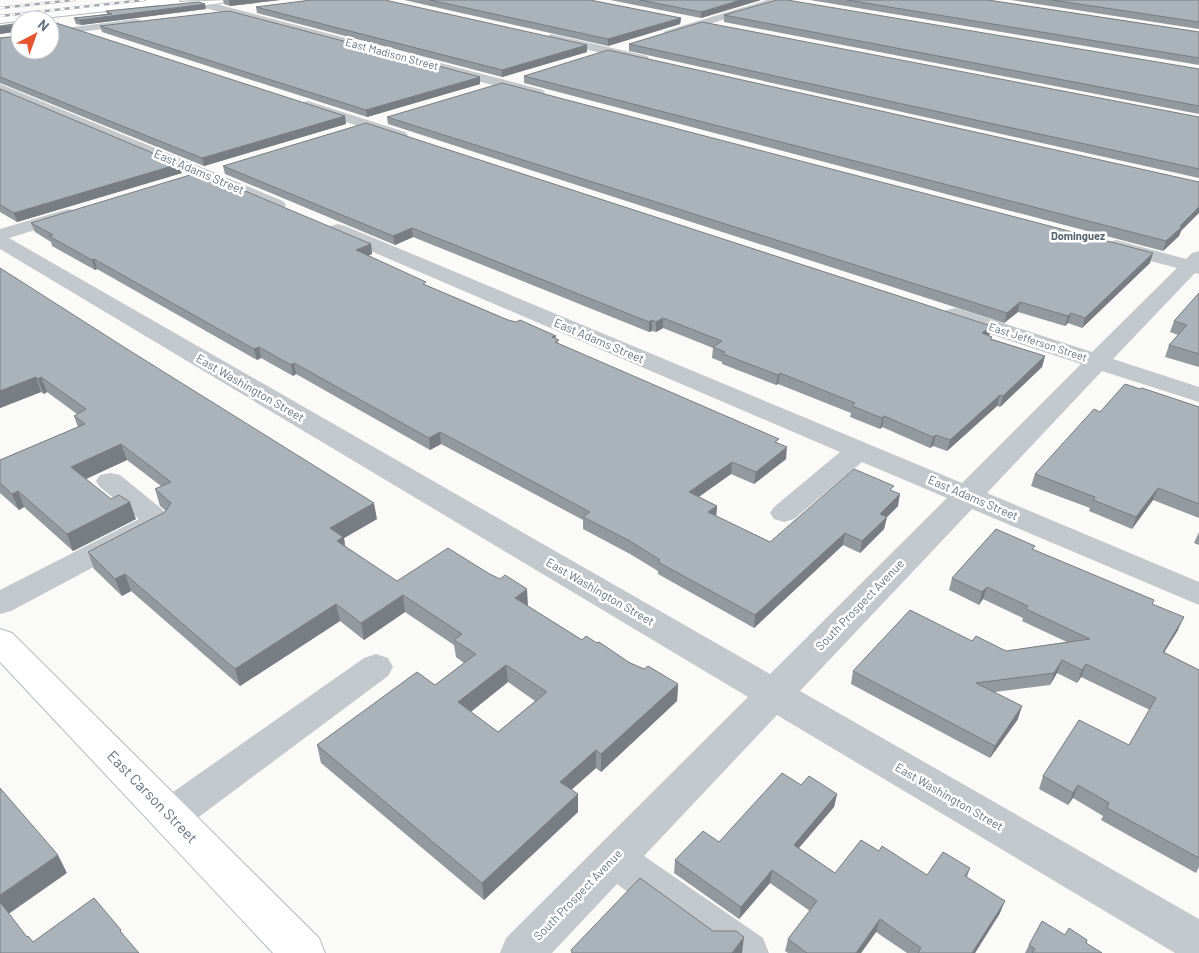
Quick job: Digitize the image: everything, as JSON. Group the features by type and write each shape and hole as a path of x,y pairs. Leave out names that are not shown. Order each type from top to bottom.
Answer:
{"main road":[{"path":"0,20 175,0"},
{"path":"60,20 198,6"},
{"name":"East Carson Street","path":"0,642 303,953"}],"street":[{"path":"654,37 783,1"},
{"name":"East Madison Street","path":"198,6 226,6 556,98"},
{"path":"226,6 257,8"},
{"path":"672,17 731,29"},
{"path":"60,32 143,22"},
{"path":"60,24 114,42"},
{"path":"541,36 653,61"},
{"path":"581,59 636,42"},
{"path":"474,92 528,75"},
{"name":"East Adams Street","path":"0,88 294,212"},
{"path":"288,98 416,140"},
{"path":"339,132 393,116"},
{"path":"0,235 83,210"},
{"name":"East Adams Street","path":"320,223 1199,594"},
{"name":"East Washington Street","path":"0,242 1199,943"},
{"path":"1105,244 1196,264"},
{"name":"South Prospect Avenue","path":"522,953 1098,362 1196,264"},
{"name":"East Jefferson Street","path":"940,310 1199,394"},
{"path":"784,513 859,450"},
{"path":"0,603 159,522 110,482"},
{"path":"170,816 376,667"},
{"path":"614,858 747,953"}],"building":[{"path":"311,0 385,0 587,45 502,70 256,7"},
{"path":"430,0 590,0 681,18 608,39"},
{"path":"640,0 741,0 701,12"},
{"path":"777,0 787,0 1199,69 1199,106 724,15"},
{"path":"847,0 988,0 1199,32 1199,58"},
{"path":"1052,0 1199,0 1199,22"},
{"path":"199,2 205,4 80,20 74,18 112,14 106,11"},
{"path":"229,11 480,77 366,110 100,26"},
{"path":"702,22 1199,117 1199,169 629,44"},
{"path":"60,24 345,116 202,158 0,77 0,38 10,37 10,60 60,60"},
{"path":"608,50 1199,182 1199,207 1180,226 1182,227 1166,241 524,76"},
{"path":"502,83 1153,253 1085,318 1071,313 1068,316 1020,302 1007,313 387,117"},
{"path":"0,89 179,164 14,213 0,205"},
{"path":"366,123 991,326 982,333 992,337 990,339 1045,356 1003,396 1000,395 950,440 936,435 933,437 884,416 882,418 852,406 855,403 780,373 778,375 723,354 725,352 713,347 722,341 663,318 656,322 652,320 649,322 412,228 393,236 223,166"},
{"path":"200,172 371,244 356,250 426,282 423,284 508,320 516,322 520,320 556,336 552,337 559,340 555,342 779,439 775,442 787,447 756,472 732,462 689,492 717,506 708,512 770,542 854,469 894,486 890,490 900,494 880,514 887,517 862,541 845,533 755,615 658,562 660,560 630,541 583,517 590,512 440,432 429,438 294,363 291,365 259,347 254,349 94,259 92,260 49,236 53,235 31,223"},
{"path":"0,268 374,503 330,528 343,537 337,541 397,581 448,548 488,573 500,579 505,575 527,589 515,598 582,640 586,636 597,643 599,642 630,663 644,669 648,666 678,684 601,754 596,750 560,782 578,794 482,883 317,745 417,672 435,685 476,654 454,640 462,634 403,595 361,623 336,604 235,669 125,574 115,579 88,552 165,512 171,503 155,489 171,482 121,444 71,467 111,499 119,495 130,502 67,534 18,491 12,494 0,483 0,460 85,424 74,416 86,409 41,377 38,379 36,377 0,391","holes":["506,665 547,692 498,732 458,702"]},
{"path":"1199,293 1199,354 1169,345 1187,325 1174,321"},
{"path":"1125,384 1199,407 1199,504 1158,488 1136,517 1093,500 1095,497 1035,474 1094,409 1100,412"},
{"path":"996,529 1035,546 1032,549 1154,600 1152,604 1184,617 1163,652 1199,670 1199,858 1107,808 1109,803 1078,785 1073,793 1043,776 1079,720 1129,745 1156,698 1086,664 1082,670 1062,660 1054,673 976,683 1022,706 995,746 853,671 910,610 972,641 976,636 1006,651 1090,639 1026,609 1028,606 987,587 982,592 952,578"},
{"path":"782,773 801,785 809,776 837,794 794,845 835,873 861,840 879,851 882,846 927,875 943,852 970,868 965,876 1005,901 972,953 918,953 921,948 880,919 856,953 807,953 788,939 817,901 772,870 741,907 675,860 703,831 719,842"},
{"path":"0,788 58,855 0,895"},
{"path":"640,878 713,931 736,931 744,937 732,953 572,953 571,950"},
{"path":"94,898 139,953 0,953 0,902 33,942"},
{"path":"1042,921 1065,935 1069,928 1087,940 1086,943 1102,953 1032,953 1035,949 1029,945"}],"railway":[{"path":"0,8 74,0"},
{"path":"0,16 144,0"}],"district":[{"name":"Dominguez","path":"1078,236"}]}
